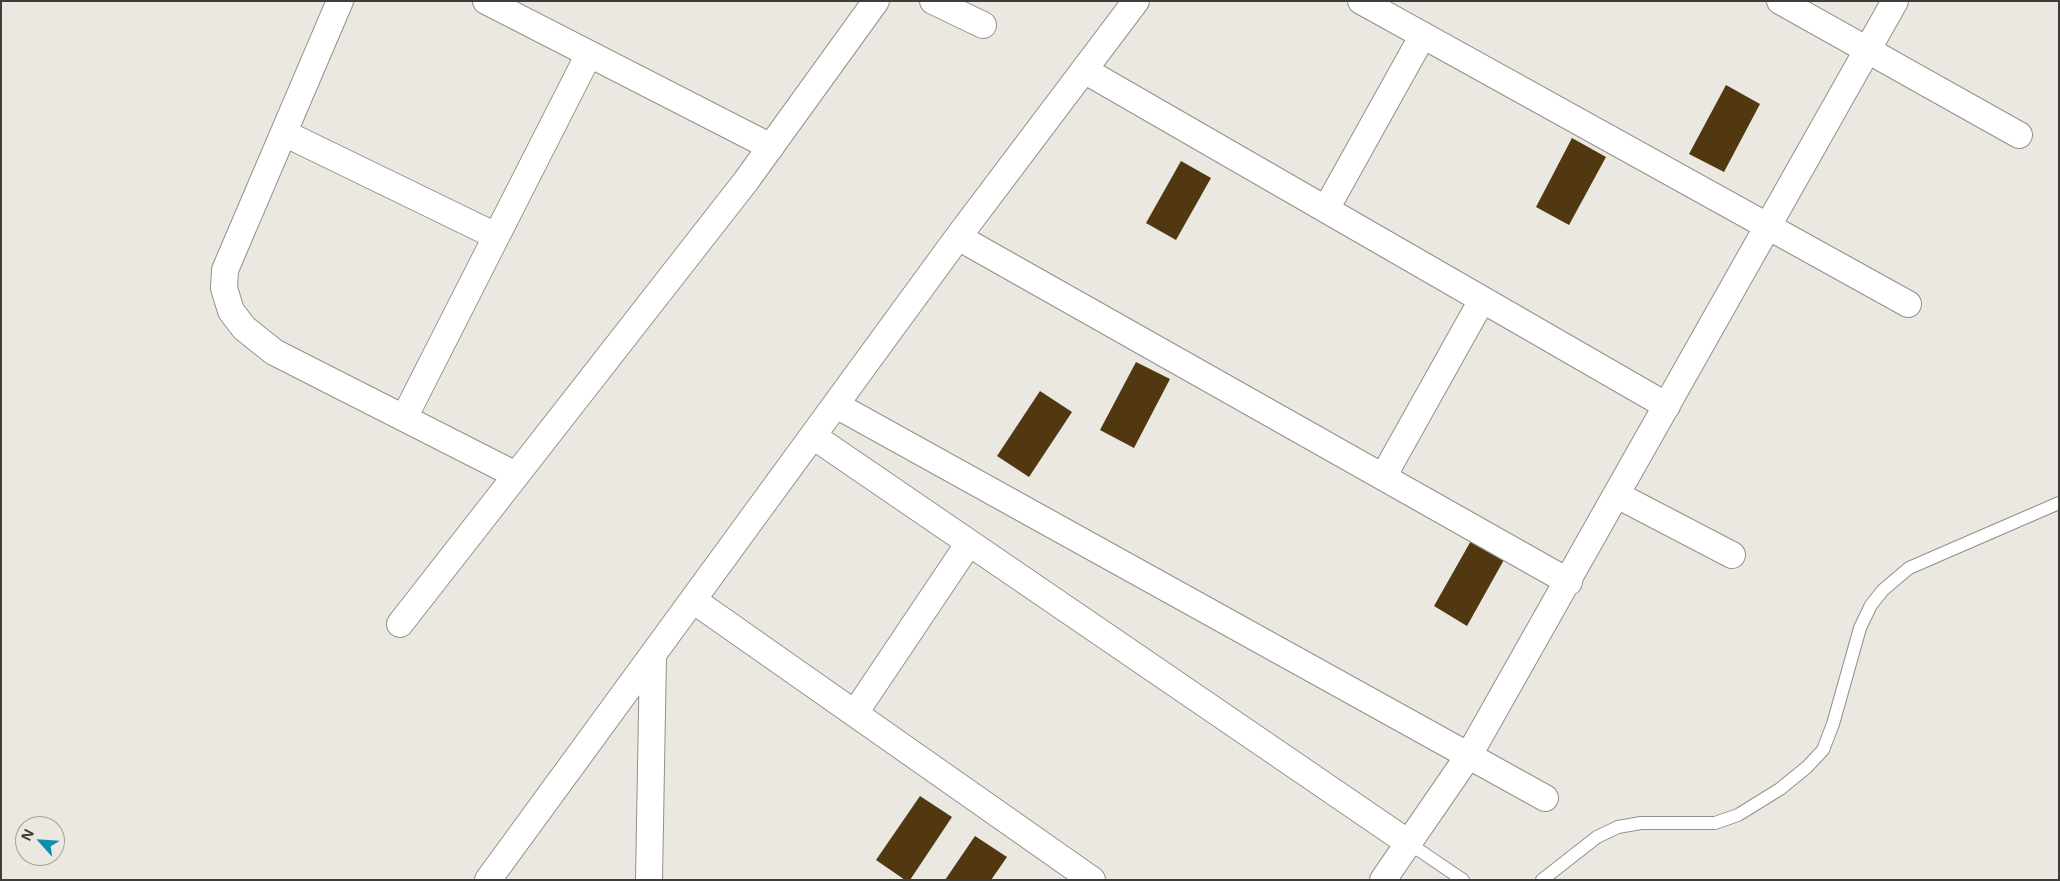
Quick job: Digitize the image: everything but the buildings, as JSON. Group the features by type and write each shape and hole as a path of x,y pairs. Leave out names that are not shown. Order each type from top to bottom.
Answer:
{"street":[{"path":"340,1 225,270 224,288 231,311 244,328 274,352 516,475"},
{"path":"486,1 771,147"},
{"path":"400,624 771,147 876,1"},
{"path":"933,1 983,25"},
{"path":"488,880 958,237 1136,1"},
{"path":"1361,1 1908,304"},
{"path":"1780,1 2019,135"},
{"path":"1383,880 1410,844 1470,755 1895,1"},
{"path":"1326,210 1422,35"},
{"path":"404,418 589,54"},
{"path":"1084,70 1667,406"},
{"path":"284,134 496,236"},
{"path":"958,237 1569,582"},
{"path":"1384,477 1482,300"},
{"path":"836,405 1545,798"},
{"path":"813,436 1410,844"},
{"path":"1617,495 1732,555"},
{"path":"855,713 969,542"},
{"path":"693,600 1092,880"},
{"path":"648,880 653,655"}],"lane":[{"path":"1542,880 1597,838 1618,827 1641,822 1716,823 1738,815 1780,789 1807,767 1823,750 1833,724 1860,628 1871,605 1883,590 1909,568 2059,503"},
{"path":"1410,844 1463,880"}]}
